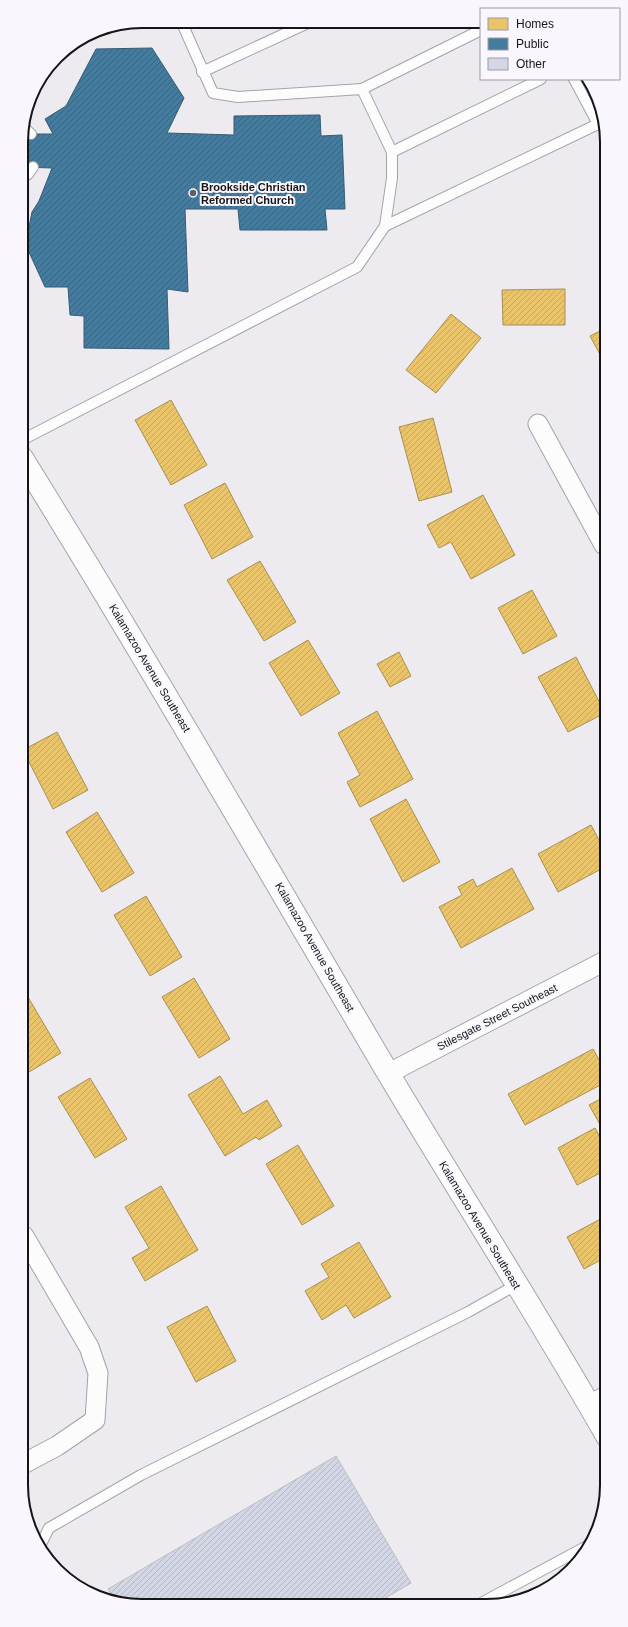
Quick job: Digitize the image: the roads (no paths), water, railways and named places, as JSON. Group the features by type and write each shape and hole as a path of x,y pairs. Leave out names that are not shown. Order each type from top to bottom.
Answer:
{"main road":[{"name":"Kalamazoo Avenue Southeast","path":"28,468 82,554 389,1074 516,1285 598,1400"}],"street":[{"path":"538,424 600,538"},
{"name":"Stilesgate Street Southeast","path":"389,1074 600,964"},
{"path":"28,1243 89,1347 98,1373 95,1420 57,1446 28,1461"}],"lane":[{"path":"184,28 202,72 213,93 238,97 362,89 480,30"},
{"path":"202,72 297,28"},
{"path":"392,152 539,80"},
{"path":"384,226 598,124 575,80"},
{"path":"28,437 357,267 384,226 392,178 392,152 362,89"},
{"path":"28,174 33,167"},
{"path":"43,1541 49,1528 141,1475 468,1312 516,1285"},
{"path":"489,1599 579,1550"}],"place":[{"name":"Brookside Christian Reformed Church","path":"193,193"}]}
